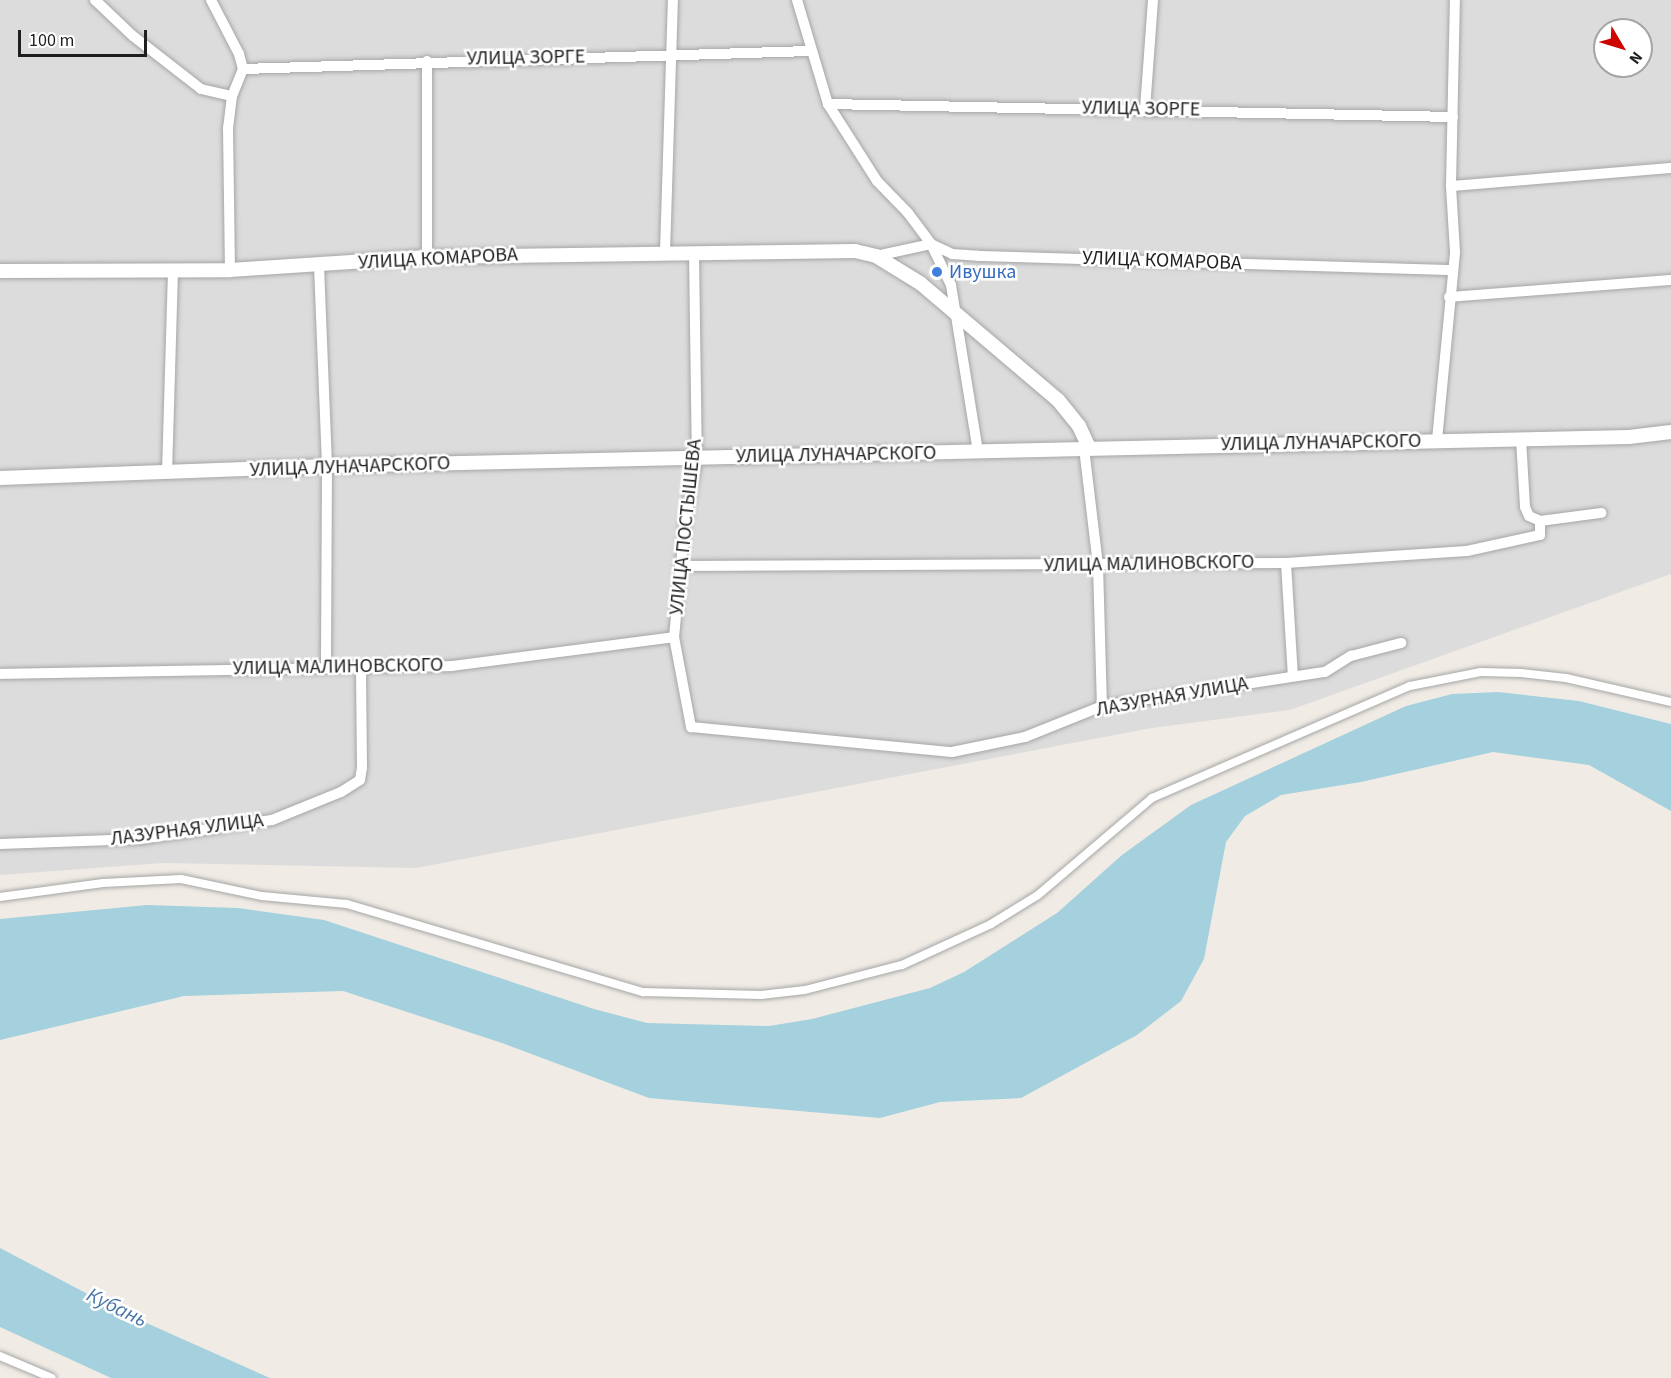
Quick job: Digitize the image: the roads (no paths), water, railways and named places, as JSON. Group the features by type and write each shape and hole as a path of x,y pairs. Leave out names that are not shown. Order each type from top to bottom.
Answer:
{"street":[{"path":"94,0 133,36 201,89 232,96"},
{"path":"211,0 239,54 243,69 232,96 228,128 230,270"},
{"path":"665,252 673,0"},
{"path":"796,0 809,51 828,104 877,182 908,213 931,244 951,285 959,319 978,452"},
{"path":"1145,109 1153,0"},
{"path":"1437,440 1451,270 1455,252 1450,186 1455,0"},
{"name":"УЛИЦА ЗОРГЕ","path":"243,69 427,61 809,51"},
{"path":"427,61 427,257"},
{"name":"УЛИЦА ЗОРГЕ","path":"828,104 1453,117"},
{"path":"1450,186 1671,168"},
{"name":"УЛИЦА КОМАРОВА","path":"876,256 931,244 952,254 978,256 1451,270"},
{"name":"УЛИЦА КОМАРОВА","path":"0,271 230,270 319,266 427,257 665,252 855,252 876,256 920,283 959,319 1058,400 1079,426 1087,447"},
{"name":"УЛИЦА ПОСТЫШЕВА","path":"691,727 674,637 680,566 697,459 694,252"},
{"path":"319,266 327,466 326,668"},
{"path":"167,473 173,270"},
{"path":"1449,297 1671,280"},
{"name":"УЛИЦА ЛУНАЧАРСКОГО","path":"0,478 327,466 978,452 1087,447 1521,439 1671,432"},
{"path":"1521,439 1525,507 1529,516 1540,521 1601,513"},
{"path":"1087,447 1098,565 1102,706"},
{"name":"УЛИЦА МАЛИНОВСКОГО","path":"680,566 1286,563 1467,551 1540,535 1540,521"},
{"path":"1286,563 1293,676"},
{"name":"УЛИЦА МАЛИНОВСКОГО","path":"0,674 452,666 674,637"},
{"name":"ЛАЗУРНАЯ УЛИЦА","path":"691,727 952,752 1026,737 1102,706 1325,672 1351,656 1401,644"},
{"name":"ЛАЗУРНАЯ УЛИЦА","path":"0,844 140,839 272,820 341,792 360,780 362,767 361,667"},
{"path":"0,897 103,883 181,879 262,896 347,904 643,992 772,994 856,980 952,943 1038,895 1152,798 1410,686 1471,674 1521,673 1566,678 1671,702"},
{"path":"0,1356 52,1378"}],"water":[{"path":"1498,692 1579,701 1671,724 1671,811 1589,765 1493,752 1361,782 1281,795 1245,816 1226,842 1204,959 1181,1001 1137,1035 1021,1098 940,1102 880,1118 649,1098 502,1043 343,991 184,996 0,1040 0,919 147,905 238,908 324,920 594,1009 647,1023 769,1026 812,1019 930,988 964,972 1057,913 1122,855 1191,805 1406,706 1452,694"},
{"path":"0,1248 124,1313 270,1378 111,1378 0,1327"}],"place":[{"name":"Ивушка","path":"937,272"}],"water label":[{"name":"Кубань","path":"117,1307"}]}
